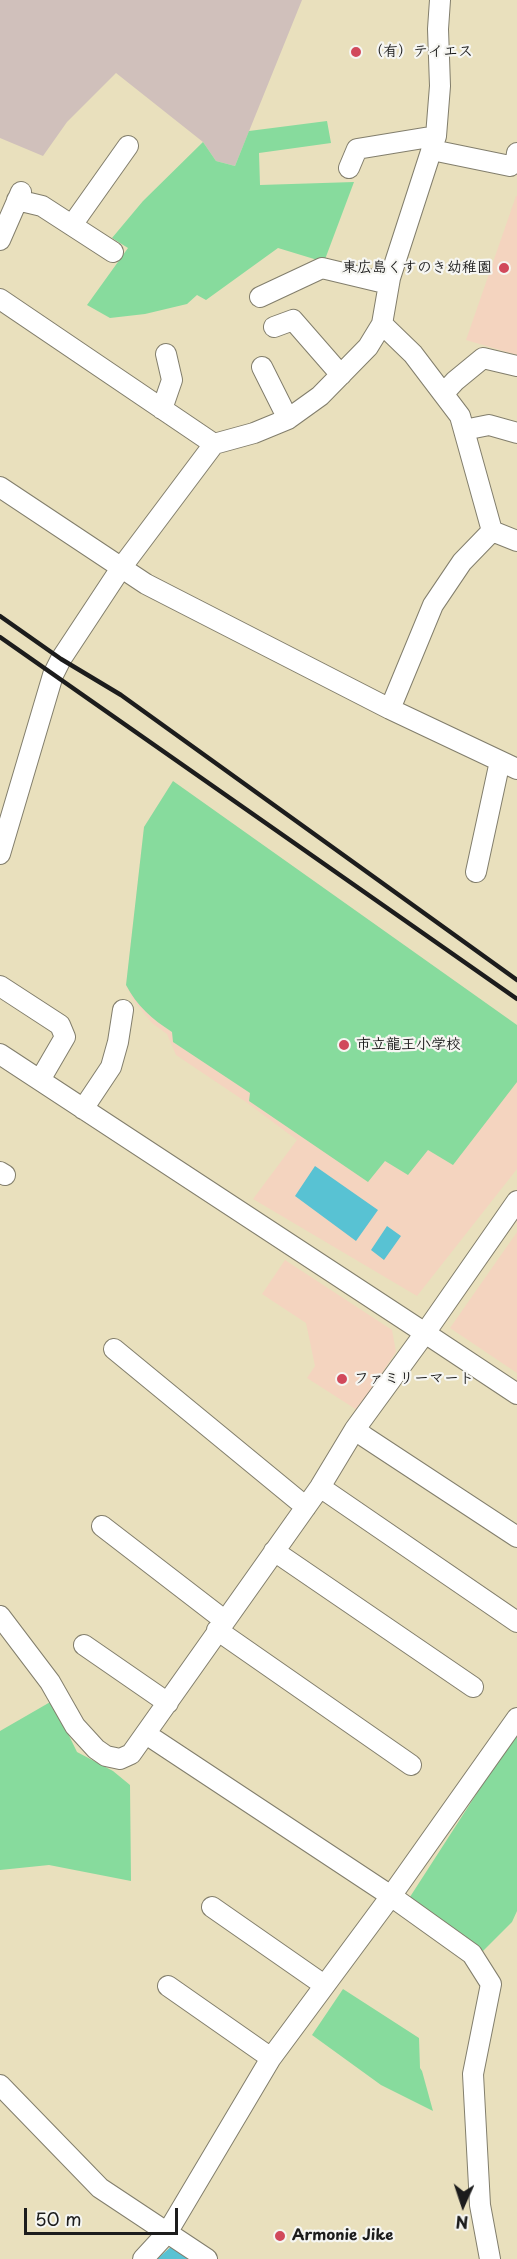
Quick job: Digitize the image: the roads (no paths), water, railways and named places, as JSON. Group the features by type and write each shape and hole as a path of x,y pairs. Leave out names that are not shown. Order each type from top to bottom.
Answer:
{"street":[{"path":"0,855 3,829 53,675 61,659 121,568 214,444 254,433 288,419 320,396 341,375 368,347 382,324 389,284 434,143 440,86 438,29 440,0"},
{"path":"349,168 357,149 434,143 510,166 516,160 517,153"},
{"path":"72,225 128,146"},
{"path":"0,240 14,198 42,206 113,252"},
{"path":"260,297 322,268 389,284"},
{"path":"0,299 214,444"},
{"path":"274,327 293,320 341,375"},
{"path":"382,324 413,354 460,416 492,531"},
{"path":"162,409 172,380 166,354"},
{"path":"444,393 454,381 483,358 517,366"},
{"path":"262,367 288,419"},
{"path":"464,430 489,425 517,433"},
{"path":"0,487 146,584 390,709 508,765 476,872"},
{"path":"492,531 517,541"},
{"path":"390,709 433,605 462,562 492,531"},
{"path":"0,986 60,1025 65,1037 40,1080"},
{"path":"83,1108 111,1067 123,1010"},
{"path":"0,1054 517,1394"},
{"path":"0,1616 50,1682 75,1726 96,1749 106,1756 120,1759 131,1754 320,1487 355,1429 517,1201"},
{"path":"114,1348 306,1507"},
{"path":"355,1429 517,1537"},
{"path":"320,1487 517,1622"},
{"path":"102,1526 221,1625 411,1765"},
{"path":"274,1551 473,1687"},
{"path":"84,1645 168,1703"},
{"path":"143,2259 167,2233 271,2058 391,1896 517,1718"},
{"path":"146,1734 391,1896 472,1954 491,1984 473,2074 480,2205 490,2259"},
{"path":"212,1907 324,1985"},
{"path":"168,1986 271,2058"},
{"path":"0,2085 100,2188 207,2259"}],"water":[{"path":"315,1166 378,1210 356,1241 295,1196"},
{"path":"387,1226 401,1236 384,1260 371,1250"},
{"path":"173,2245 192,2259 157,2259"}],"railway":[{"path":"0,616 61,659 121,695 517,980"},
{"path":"0,637 517,999"}],"place":[{"name":"（有）テイエス","path":"356,52"},
{"name":"東広島くすのき幼稚園","path":"504,268"},
{"name":"市立龍王小学校","path":"344,1045"},
{"name":"ファミリーマート","path":"342,1379"},
{"name":"Armonie Jike","path":"280,2236"}]}
